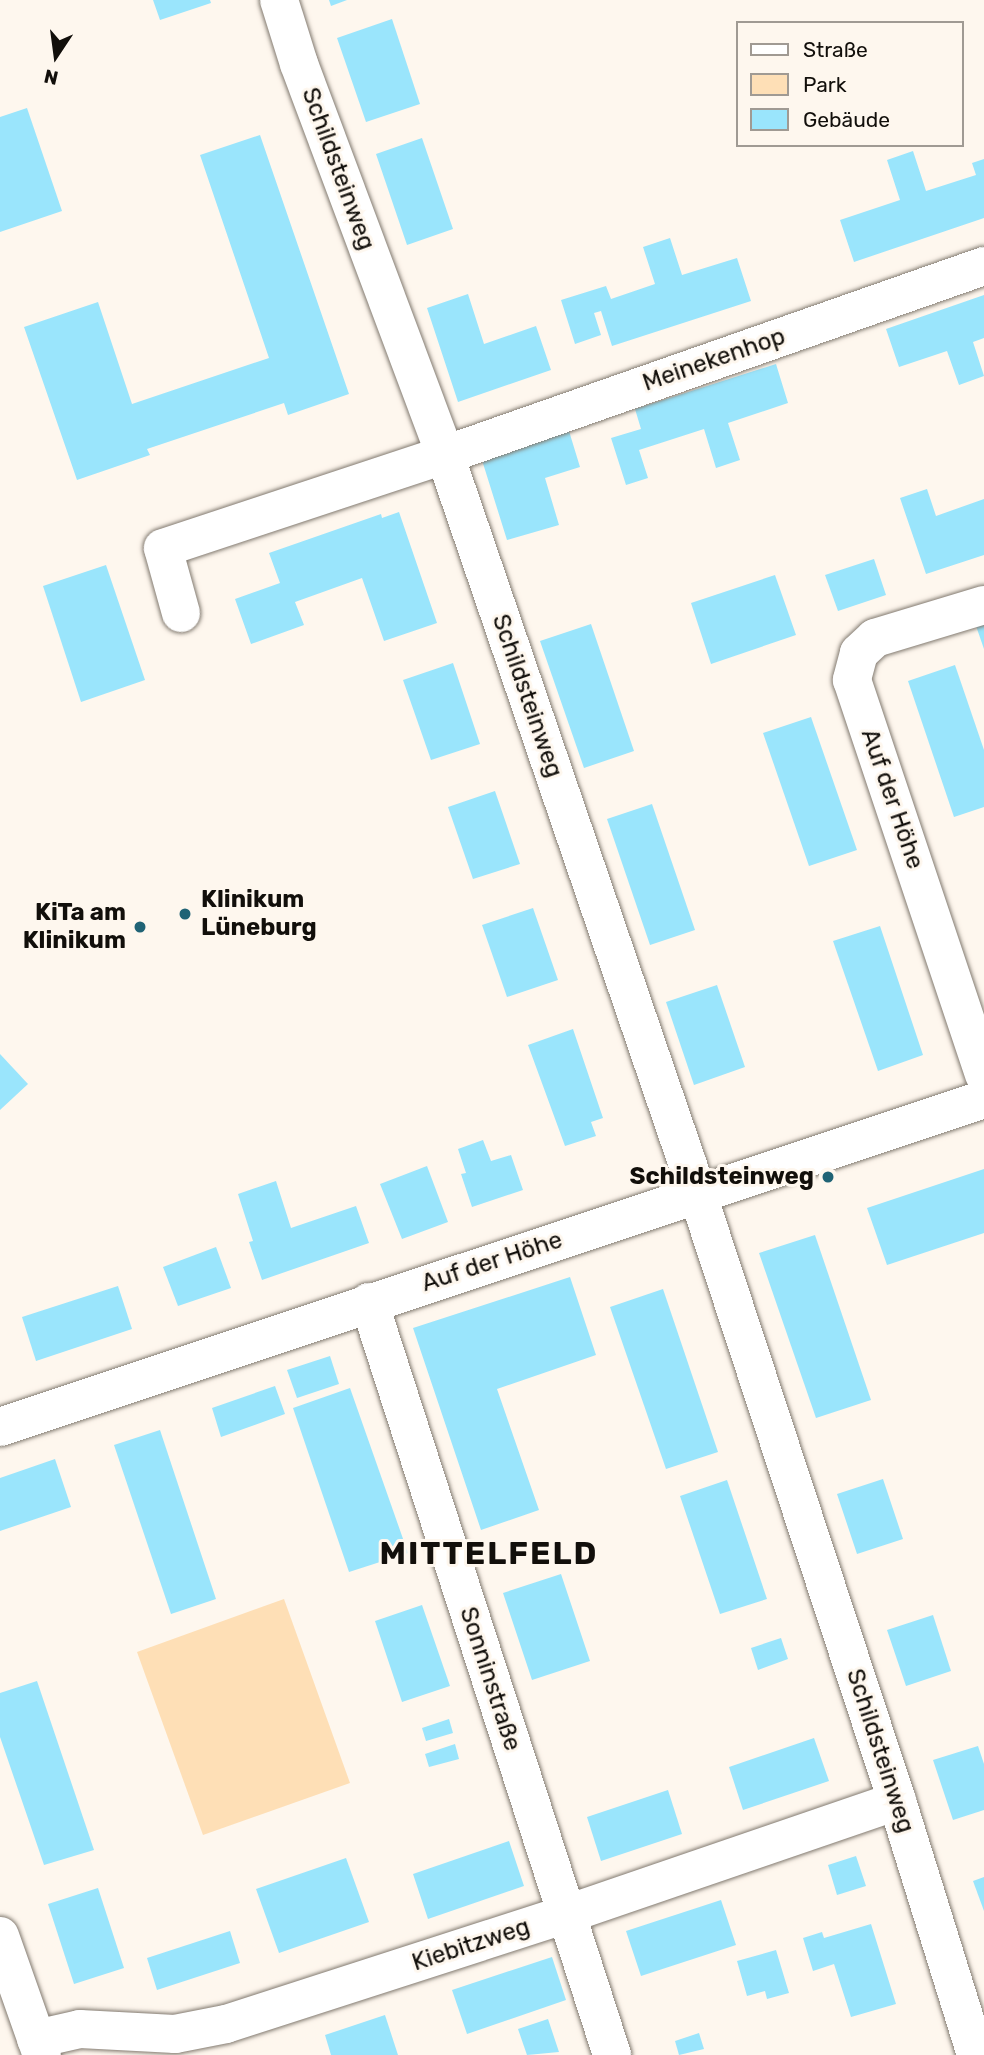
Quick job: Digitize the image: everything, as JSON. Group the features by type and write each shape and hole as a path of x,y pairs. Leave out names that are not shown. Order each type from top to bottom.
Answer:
{"street":[{"name":"Schildsteinweg","path":"279,0 299,64 445,454 698,1195 897,1801 976,2055"},
{"name":"Meinekenhop","path":"445,454 984,266"},
{"path":"181,613 163,548 445,454"},
{"name":"Auf der Höhe","path":"984,605 875,638 859,653 852,680 984,1074"},
{"name":"Auf der Höhe","path":"0,1427 984,1099"},
{"name":"Sonninstraße","path":"369,1302 612,2055"},
{"name":"Kiebitzweg","path":"39,2047 80,2029 175,2034 226,2024 568,1914 897,1801"},
{"path":"2,1947 39,2047"}],"green space":[{"path":"284,1599 350,1783 203,1835 137,1652"}],"building":[{"path":"153,0 210,0 211,3 160,20"},
{"path":"329,0 347,0 331,6"},
{"path":"392,19 420,104 366,122 337,38"},
{"path":"27,108 62,211 0,232 0,117"},
{"path":"260,135 349,394 288,415 284,403 147,449 150,455 77,480 24,327 98,302 132,404 269,358 200,155"},
{"path":"422,138 453,229 407,245 376,154"},
{"path":"913,151 926,191 976,175 972,163 984,159 984,218 854,262 840,220 900,200 887,160"},
{"path":"670,238 682,275 737,258 751,301 612,346 601,311 594,313 601,335 575,344 561,300 606,286 611,299 655,284 643,247"},
{"path":"468,294 484,344 536,326 551,370 458,402 427,308"},
{"path":"984,295 984,338 973,342 984,376 959,385 947,351 899,367 886,329"},
{"path":"776,364 788,403 728,423 740,460 716,468 704,429 639,450 648,478 626,485 611,438 641,429 635,409"},
{"path":"569,431 580,467 545,478 559,525 507,540 481,457"},
{"path":"927,489 936,516 984,499 984,555 926,574 900,498"},
{"path":"399,512 437,623 384,641 362,578 295,602 304,625 251,644 235,599 280,583 269,553 381,514 382,518"},
{"path":"874,559 886,595 838,611 825,575"},
{"path":"106,565 145,680 81,702 43,586"},
{"path":"775,575 796,635 711,664 691,603"},
{"path":"591,624 634,751 584,768 540,641"},
{"path":"984,624 984,649 976,626"},
{"path":"453,663 480,744 431,760 403,680"},
{"path":"955,665 984,750 984,807 954,817 908,681"},
{"path":"811,717 857,850 809,866 763,733"},
{"path":"495,791 520,864 473,879 448,807"},
{"path":"652,804 695,930 650,945 607,819"},
{"path":"533,908 558,980 507,997 482,925"},
{"path":"880,926 923,1055 878,1071 833,941"},
{"path":"717,985 745,1067 694,1085 666,1002"},
{"path":"573,1029 603,1118 591,1122 596,1136 565,1146 528,1045"},
{"path":"0,1054 28,1084 0,1110"},
{"path":"483,1140 491,1161 511,1155 523,1190 472,1207 461,1174 466,1173 458,1149"},
{"path":"427,1166 448,1222 402,1239 380,1184"},
{"path":"984,1169 984,1233 887,1265 867,1208"},
{"path":"276,1181 291,1228 356,1206 369,1243 262,1280 249,1242 253,1241 238,1194"},
{"path":"815,1235 871,1400 816,1418 759,1253"},
{"path":"216,1247 231,1288 178,1306 163,1267"},
{"path":"570,1277 596,1355 497,1389 539,1510 481,1530 413,1328"},
{"path":"118,1286 132,1329 36,1361 22,1317"},
{"path":"663,1289 718,1452 666,1469 610,1307"},
{"path":"330,1356 339,1384 297,1398 287,1370"},
{"path":"275,1386 285,1414 221,1437 212,1408"},
{"path":"350,1388 408,1553 349,1572 293,1408"},
{"path":"160,1430 216,1599 171,1614 114,1445"},
{"path":"55,1459 71,1507 0,1531 0,1478"},
{"path":"883,1479 903,1539 857,1554 837,1494"},
{"path":"727,1480 767,1599 720,1614 680,1496"},
{"path":"561,1574 590,1661 532,1680 503,1593"},
{"path":"422,1605 450,1686 402,1702 375,1621"},
{"path":"933,1615 951,1671 906,1686 887,1630"},
{"path":"781,1638 788,1659 758,1670 751,1648"},
{"path":"37,1681 94,1850 44,1865 0,1737 0,1693"},
{"path":"449,1719 453,1733 426,1741 422,1728"},
{"path":"814,1738 829,1781 743,1810 729,1767"},
{"path":"455,1744 459,1759 429,1767 425,1754"},
{"path":"978,1746 984,1764 984,1810 953,1820 933,1760"},
{"path":"668,1790 682,1834 601,1861 587,1817"},
{"path":"509,1841 524,1886 428,1919 413,1874"},
{"path":"856,1856 866,1886 837,1895 828,1865"},
{"path":"346,1858 369,1922 279,1953 256,1889"},
{"path":"984,1877 984,1911 973,1881"},
{"path":"98,1888 124,1968 74,1984 48,1904"},
{"path":"721,1900 736,1945 641,1976 626,1931"},
{"path":"871,1924 896,2004 851,2017 834,1964 813,1971 803,1938 822,1932 824,1938"},
{"path":"230,1931 240,1963 157,1990 147,1958"},
{"path":"776,1950 789,1993 767,1999 765,1991 747,1996 737,1961"},
{"path":"552,1957 566,2000 467,2034 452,1990"},
{"path":"385,2015 398,2055 331,2055 325,2035"},
{"path":"548,2019 559,2052 527,2055 518,2029"},
{"path":"699,2033 704,2049 679,2055 675,2041"}],"place":[{"name":"Klinikum Lüneburg","path":"185,914"},
{"name":"KiTa am Klinikum","path":"140,927"},
{"name":"Schildsteinweg","path":"828,1177"}],"district":[{"name":"MITTELFELD","path":"489,1553"}]}
